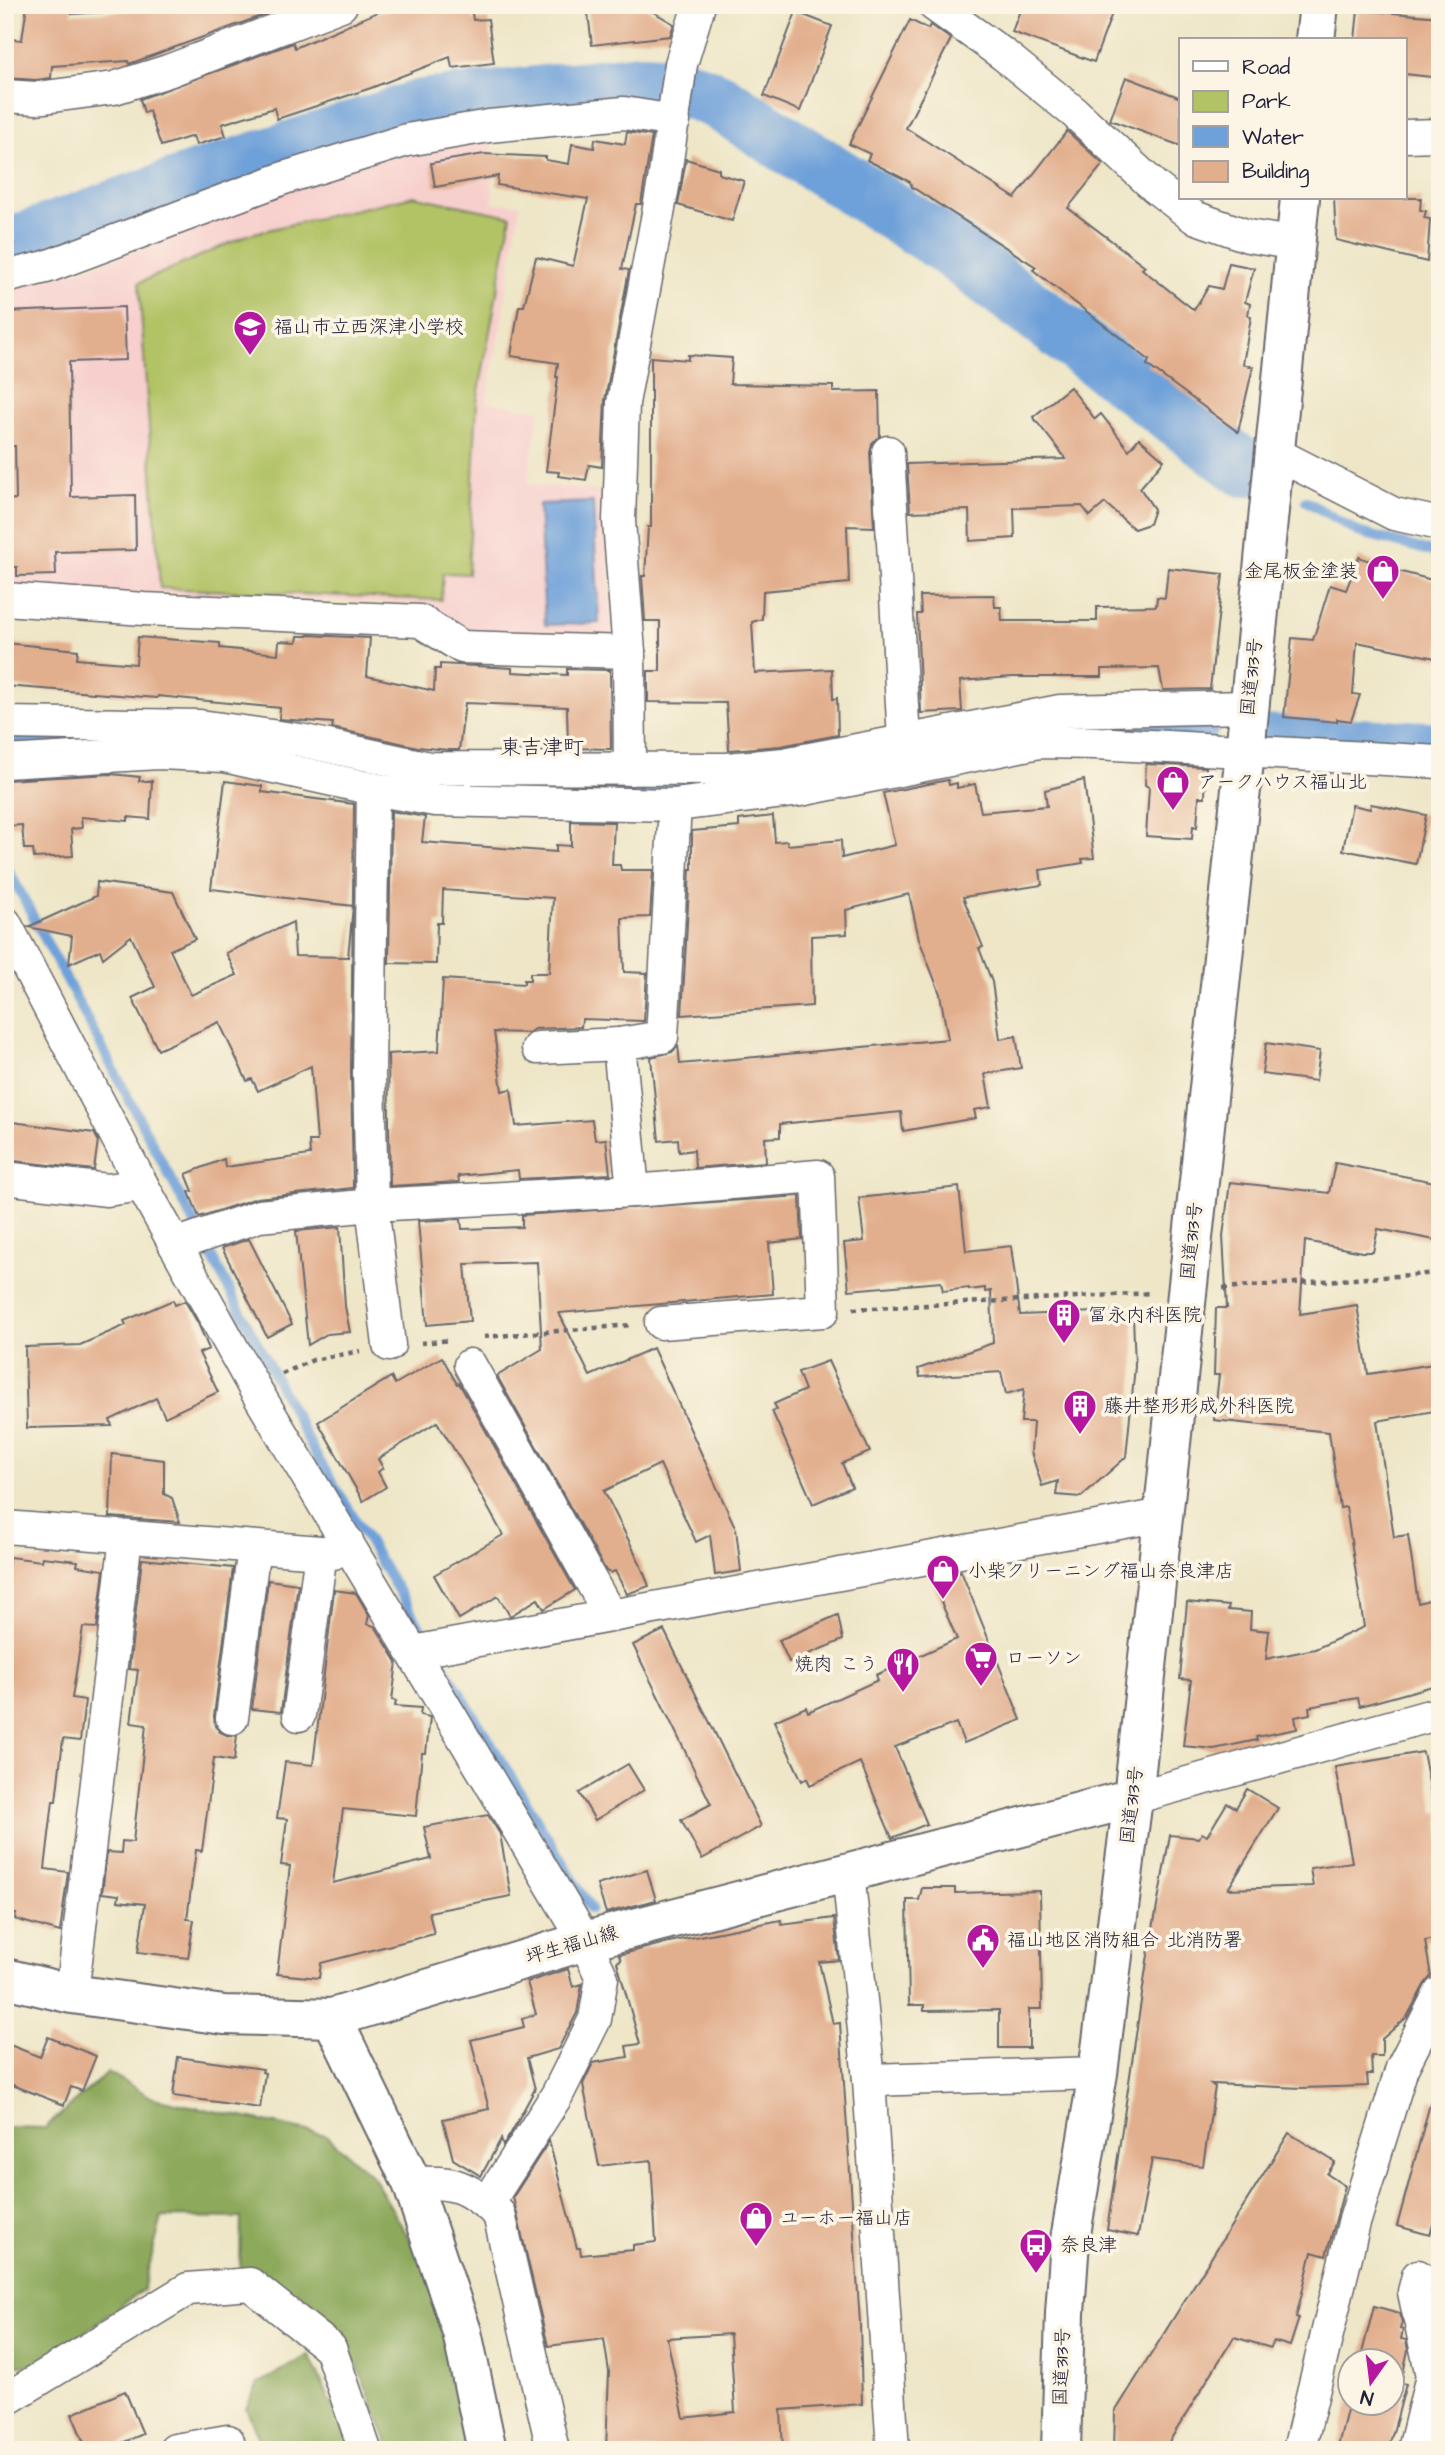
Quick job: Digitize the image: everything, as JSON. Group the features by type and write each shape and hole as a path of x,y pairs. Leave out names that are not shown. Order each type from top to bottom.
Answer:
{"main road":[{"path":"1315,38 1319,5"},
{"name":"国道313号","path":"1061,2450 1064,2327 1070,2240 1098,2073 1133,1798 1245,752 1300,200"},
{"name":"坪生福山線","path":"5,1979 72,1994 224,2015 332,2018 585,1941 1133,1798"},
{"path":"332,2018 412,2183 462,2332 487,2450"}],"street":[{"path":"5,96 37,98 114,88 168,71 341,5"},
{"path":"630,769 629,652 619,521 623,403 675,112 681,64 699,5"},
{"path":"934,5 1004,55 1075,113 1155,187 1194,217 1248,236 1296,244"},
{"path":"5,277 46,267 284,178 407,140 489,126 624,113 675,112"},
{"path":"1406,136 1440,135"},
{"path":"888,452 904,741"},
{"path":"1275,453 1394,514 1440,524"},
{"path":"5,599 144,609 420,621 462,648 629,652"},
{"path":"5,723 200,726 300,740 429,768 726,769 784,764 1060,710 1249,706"},
{"path":"5,761 159,753 224,756 435,800 675,805 800,790 1039,742 1440,762"},
{"path":"373,789 369,1073 372,1205 388,1345"},
{"path":"538,1048 619,1044 662,1037 675,805"},
{"path":"5,923 142,1185 180,1243 334,1547 415,1652 585,1941 602,1978 594,2019 557,2095 487,2204"},
{"path":"619,1044 633,1191"},
{"path":"180,1243 259,1216 372,1205 633,1191 818,1176 823,1311 661,1323"},
{"path":"5,1178 107,1191 142,1185"},
{"path":"470,1365 610,1615"},
{"path":"415,1652 1163,1515"},
{"path":"5,1527 254,1547 334,1547"},
{"path":"72,1994 126,1537"},
{"path":"232,1718 254,1547"},
{"path":"299,1715 334,1547"},
{"path":"1133,1798 1440,1713"},
{"path":"848,1871 869,2080 893,2450"},
{"path":"1299,2450 1358,2210 1402,2068 1437,2005"},
{"path":"869,2080 1098,2073"},
{"path":"412,2183 439,2182 471,2190 499,2214 553,2450"},
{"path":"1414,2450 1432,2376 1414,2292 1418,2276"},
{"path":"5,2400 188,2289 250,2284 330,2348 365,2450"},
{"path":"175,2450 228,2441"}],"path":[{"path":"817,1311 1186,1291 1440,1273"}],"shaded area":[{"name":"福山市立西深津小学校","path":"492,134 493,203 520,204 486,402 540,410 527,484 606,491 612,641 467,641 434,605 5,587 5,289 66,274 134,252 205,215 400,151"}],"green space":[{"path":"413,196 511,216 477,402 468,574 443,573 441,600 160,588 139,283 250,234"},
{"path":"108,2072 153,2098 326,2135 373,2177 425,2265 458,2397 465,2450 391,2450 357,2365 329,2320 240,2267 241,2218 162,2217 143,2290 40,2365 5,2365 5,2127 45,2128"},
{"path":"309,2355 353,2450 264,2450 246,2408 258,2384"}],"water":[{"path":"593,502 599,623 545,625 539,504"}],"building":[{"path":"27,5 73,5 72,14 143,10 158,5 278,5 280,9 129,64 128,61 52,66 51,78 5,78 10,39 22,40"},
{"path":"426,5 427,11 471,6 473,20 488,19 494,63 452,68 450,57 371,88 277,119 274,108 222,124 226,136 196,145 193,136 161,146 149,111 144,113 140,99 293,43 295,48 380,11"},
{"path":"587,5 641,5 674,24 670,36 592,45"},
{"path":"1022,5 1115,5 1094,62 1012,32"},
{"path":"1358,10 1440,17 1440,78 1406,74 1406,38 1355,38"},
{"path":"796,12 832,26 800,111 764,96"},
{"path":"910,20 928,29 930,25 951,39 906,128 1015,198 1067,131 1103,164 1068,208 1145,266 1142,269 1194,310 1209,286 1222,289 1229,263 1254,268 1245,302 1250,304 1248,315 1251,317 1243,364 1253,367 1238,432 1147,365 1149,360 1033,270 1036,267 912,187 910,182 867,160 870,154 849,144"},
{"path":"1126,77 1179,97 1179,145 1110,120"},
{"path":"627,132 652,136 641,204 636,204 622,269 629,270 605,400 602,467 589,465 586,480 558,476 559,472 546,471 558,363 511,356 519,306 524,306 536,257 573,266 588,199 497,185 498,176 435,187 431,163 484,154 546,157 546,160 569,164 572,144 594,148 595,139 625,144"},
{"path":"686,159 719,169 719,174 744,181 732,221 678,205"},
{"path":"1421,198 1420,210 1426,211 1424,218 1430,219 1427,262 1336,240 1334,200"},
{"path":"124,307 126,360 69,362 71,497 135,495 136,550 55,552 56,575 17,576 17,567 5,567 5,500 16,499 15,446 5,446 5,312"},
{"path":"688,355 732,358 730,384 833,386 833,392 879,391 880,436 872,443 870,453 874,527 847,526 849,583 763,591 762,619 752,622 755,673 832,669 833,699 837,698 838,735 781,746 729,750 726,703 648,702 648,671 660,671 660,621 645,621 642,576 645,576 648,527 651,527 651,357 688,360"},
{"path":"1070,387 1095,419 1101,414 1129,450 1139,438 1164,460 1140,488 1154,509 1149,524 1134,529 1105,503 1090,516 1082,506 1014,508 1015,538 970,541 969,510 910,512 907,464 1066,459 1033,417"},
{"path":"1359,557 1440,582 1440,659 1357,642 1353,694 1360,695 1351,721 1284,717 1292,638 1313,640 1330,585 1346,590"},
{"path":"1168,568 1223,574 1210,689 1163,690 1159,668 1102,669 1102,677 1012,677 960,681 962,711 921,713 917,614 921,614 920,596 994,595 995,607 1001,607 1002,621 1097,621 1097,607 1156,606 1157,597 1165,598"},
{"path":"298,636 370,638 367,676 434,691 435,669 440,669 440,664 512,668 512,672 567,675 567,669 610,670 611,749 568,748 567,707 465,703 459,750 449,750 418,747 332,728 333,723 279,719 280,708 158,696 5,686 5,643 78,650 77,659 136,664 138,637 220,643 220,648 278,654 279,641 297,642"},
{"name":"アークハウス福山北","path":"1146,764 1206,767 1205,797 1199,797 1197,827 1193,826 1192,839 1146,836 1149,787 1145,785"},
{"path":"111,774 140,777 139,781 152,781 150,819 128,817 128,821 81,817 82,828 71,829 73,856 34,858 33,849 24,849 22,825 7,826 5,780"},
{"path":"948,780 949,785 957,783 957,788 975,784 981,812 1047,806 1045,790 1084,780 1094,858 1082,859 1083,863 1040,870 1042,885 963,897 983,947 979,948 992,982 1000,1039 1016,1036 1021,1068 985,1074 991,1107 974,1110 976,1118 903,1131 901,1112 780,1124 780,1137 765,1138 766,1162 695,1168 694,1150 679,1152 678,1139 659,1141 651,1057 672,1052 678,1046 680,1064 948,1039 940,994 919,939 909,894 846,910 847,934 811,936 812,1006 682,1015 692,831 739,827 739,820 773,816 775,842 787,841 788,845 841,840 842,858 895,845 883,793"},
{"path":"225,781 262,786 262,792 354,804 353,906 211,889"},
{"path":"1371,804 1426,815 1416,864 1343,850 1352,805 1370,809"},
{"path":"391,811 425,817 422,842 556,852 556,845 571,846 571,821 614,822 612,865 620,865 621,870 653,870 650,917 622,918 624,972 647,973 644,1021 582,1019 581,1027 534,1029 528,1033 494,1032 502,1091 511,1089 516,1126 592,1120 595,1140 606,1139 610,1174 519,1179 518,1170 458,1176 459,1182 390,1186 388,1054 439,1051 443,979 524,984 524,980 530,980 530,973 549,973 553,898 443,890 442,923 437,923 436,964 389,963"},
{"path":"97,882 173,892 195,939 170,950 191,995 237,975 226,953 293,922 295,956 348,957 353,908 353,1188 257,1198 199,1217 189,1192 193,1191 186,1174 224,1159 225,1167 310,1155 309,1141 317,1141 311,1066 258,1091 252,1079 247,1081 219,1022 158,1050 132,998 155,987 131,936 103,958 100,950 69,964 72,936 28,927 96,896"},
{"path":"1266,1043 1320,1051 1316,1081 1262,1074"},
{"path":"5,1121 94,1133 98,1140 94,1170 5,1160"},
{"path":"1335,1163 1440,1183 1440,1241 1378,1229 1373,1252 1305,1241 1300,1314 1357,1305 1368,1374 1440,1363 1440,1410 1377,1421 1394,1537 1408,1535 1418,1603 1440,1597 1440,1684 1360,1706 1358,1698 1309,1707 1310,1714 1295,1717 1297,1729 1256,1737 1257,1740 1214,1749 1183,1746 1191,1680 1180,1679 1187,1602 1229,1606 1228,1610 1251,1612 1250,1629 1269,1631 1266,1659 1315,1649 1364,1627 1346,1507 1340,1508 1329,1432 1214,1420 1219,1375 1214,1375 1216,1308 1227,1308 1223,1236 1230,1182 1329,1193"},
{"path":"959,1187 966,1251 1011,1246 1020,1315 1121,1311 1121,1317 1133,1316 1135,1366 1126,1457 1081,1497 1056,1495 1058,1481 1042,1486 1031,1452 1033,1422 1021,1422 1024,1389 1006,1394 1001,1372 920,1377 918,1369 993,1343 991,1291 985,1292 985,1288 969,1288 943,1291 941,1282 849,1290 844,1243 864,1241 859,1198"},
{"path":"800,1196 802,1239 769,1243 773,1294 559,1313 590,1376 653,1348 736,1529 741,1571 715,1575 710,1535 696,1542 660,1464 604,1491 649,1586 627,1594 615,1571 606,1571 497,1376 542,1349 537,1262 465,1264 470,1321 427,1325 418,1221 461,1219 462,1229 522,1227 522,1215"},
{"path":"340,1227 345,1306 350,1332 327,1334 308,1345 296,1231"},
{"path":"249,1239 292,1324 267,1337 222,1248"},
{"path":"173,1300 175,1305 185,1301 198,1323 209,1349 199,1353 218,1392 165,1417 156,1398 110,1420 112,1426 27,1428 25,1347 80,1345 126,1325 124,1321"},
{"path":"442,1357 575,1590 544,1609 538,1599 510,1616 498,1596 459,1619 434,1575 503,1535 437,1422 378,1459 383,1468 378,1472 386,1487 363,1501 318,1422 391,1377 395,1384"},
{"path":"828,1361 870,1452 842,1463 852,1487 813,1504 772,1411 777,1409 774,1404 805,1390 798,1372"},
{"path":"112,1454 164,1460 164,1494 172,1498 180,1522 110,1517"},
{"path":"9,1557 41,1561 42,1557 78,1561 77,1566 104,1570 97,1628 83,1627 72,1698 85,1700 80,1741 63,1739 56,1801 53,1801 45,1869 68,1872 60,1932 15,1919 16,1914 5,1913 13,1839 5,1838 5,1576"},
{"path":"142,1559 233,1568 214,1716 215,1726 220,1732 229,1736 237,1735 234,1761 214,1758 202,1851 196,1850 187,1919 194,1920 188,1958 138,1952 145,1904 118,1901 119,1895 102,1893 107,1852 121,1853 122,1841 133,1842 146,1725 131,1723 138,1670 129,1669"},
{"path":"961,1571 1021,1720 964,1743 956,1723 895,1747 927,1824 892,1838 860,1762 810,1785 807,1778 802,1781 774,1721 806,1707 808,1712 878,1680 876,1675 957,1639 932,1581"},
{"path":"268,1580 298,1584 281,1712 252,1709"},
{"path":"334,1590 356,1593 369,1615 367,1624 375,1626 397,1662 392,1700 396,1701 395,1706 421,1708 420,1715 430,1717 426,1753 422,1753 416,1816 343,1809 333,1883 431,1859 424,1827 488,1815 500,1834 511,1896 429,1912 434,1934 321,1963 319,1978 277,1974 290,1866 281,1865 287,1819 277,1818 285,1762 313,1765"},
{"path":"838,1615 843,1640 789,1662 779,1640"},
{"path":"664,1630 761,1826 702,1859 681,1820 711,1804 633,1645"},
{"path":"1423,1752 1435,1813 1440,1812 1440,1938 1425,1941 1431,1976 1407,2017 1382,2039 1382,2056 1371,2056 1372,2074 1367,2074 1368,2086 1302,2088 1211,2084 1215,2087 1203,2166 1152,2159 1138,2236 1107,2230 1147,1961 1170,1835 1199,1838 1202,1833 1207,1836 1227,1803 1236,1808 1247,1789 1278,1808 1228,1889 1313,1886 1310,1868 1352,1862 1335,1767"},
{"path":"628,1764 644,1790 595,1820 579,1793"},
{"path":"647,1870 656,1900 606,1913 597,1885"},
{"path":"922,1888 955,1888 955,1893 1040,1891 1042,2009 1029,2009 1029,2048 999,2048 999,2010 924,2011 924,2005 909,2005 907,1900 919,1900"},
{"path":"834,1918 839,1960 819,1962 833,2024 840,2023 860,2323 862,2404 781,2410 783,2450 606,2450 609,2372 604,2339 548,2346 513,2197 549,2141 581,2255 633,2250 633,2245 656,2242 651,2160 599,2166 583,2084 593,2063 628,2057 626,2046 640,2044 617,1962 621,1960 619,1955 669,1942 781,1920 782,1925","holes":["730,2334 735,2412 684,2418 667,2338"]},
{"path":"568,1969 573,1987 582,1984 577,2013 558,2049 527,2058 535,2089 503,2146 501,2139 481,2176 453,2159 443,2119 489,2109 471,2040 524,2027 522,2019 536,2014 527,1982"},
{"path":"48,2037 96,2056 82,2091 71,2087 64,2105 5,2082 5,2043 40,2057"},
{"path":"178,2057 263,2069 262,2072 265,2073 260,2108 173,2096"},
{"path":"1431,2100 1440,2102 1440,2200 1430,2235 1397,2226"},
{"path":"1289,2133 1335,2162 1327,2174 1345,2186 1326,2256 1312,2252 1296,2317 1299,2318 1290,2346 1273,2341 1271,2348 1234,2337 1164,2450 1114,2450 1115,2412"},
{"path":"1374,2306 1400,2313 1400,2329 1403,2330 1401,2339 1406,2340 1408,2350 1406,2359 1406,2346 1364,2346"},
{"path":"125,2391 143,2434 106,2450 87,2450 72,2414"},
{"path":"1346,2416 1397,2416 1388,2450 1337,2450"}],"waterway":[{"path":"5,245 21,242 199,179 422,108 640,83 679,85 718,101 944,244 1244,468"},
{"path":"1306,501 1358,532 1440,554"},
{"path":"1064,725 1202,728"},
{"path":"1273,731 1440,738"},
{"path":"5,739 68,739"},
{"path":"251,747 417,783 428,783"},
{"path":"587,784 671,786 736,781"},
{"path":"5,863 316,1455 591,1909"}],"place":[{"name":"福山市立西深津小学校","path":"250,357"},
{"name":"金尾板金塗装","path":"1383,601"},
{"name":"アークハウス福山北","path":"1173,812"},
{"name":"冨永内科医院","path":"1064,1345"},
{"name":"藤井整形形成外科医院","path":"1080,1436"},
{"name":"小柴クリーニング福山奈良津店","path":"943,1601"},
{"name":"ローソン","path":"981,1688"},
{"name":"焼肉 こう","path":"903,1694"},
{"name":"福山地区消防組合 北消防署","path":"983,1970"},
{"name":"ユーホー福山店","path":"756,2248"},
{"name":"奈良津","path":"1036,2275"}],"district":[{"name":"東吉津町","path":"542,747"}]}
